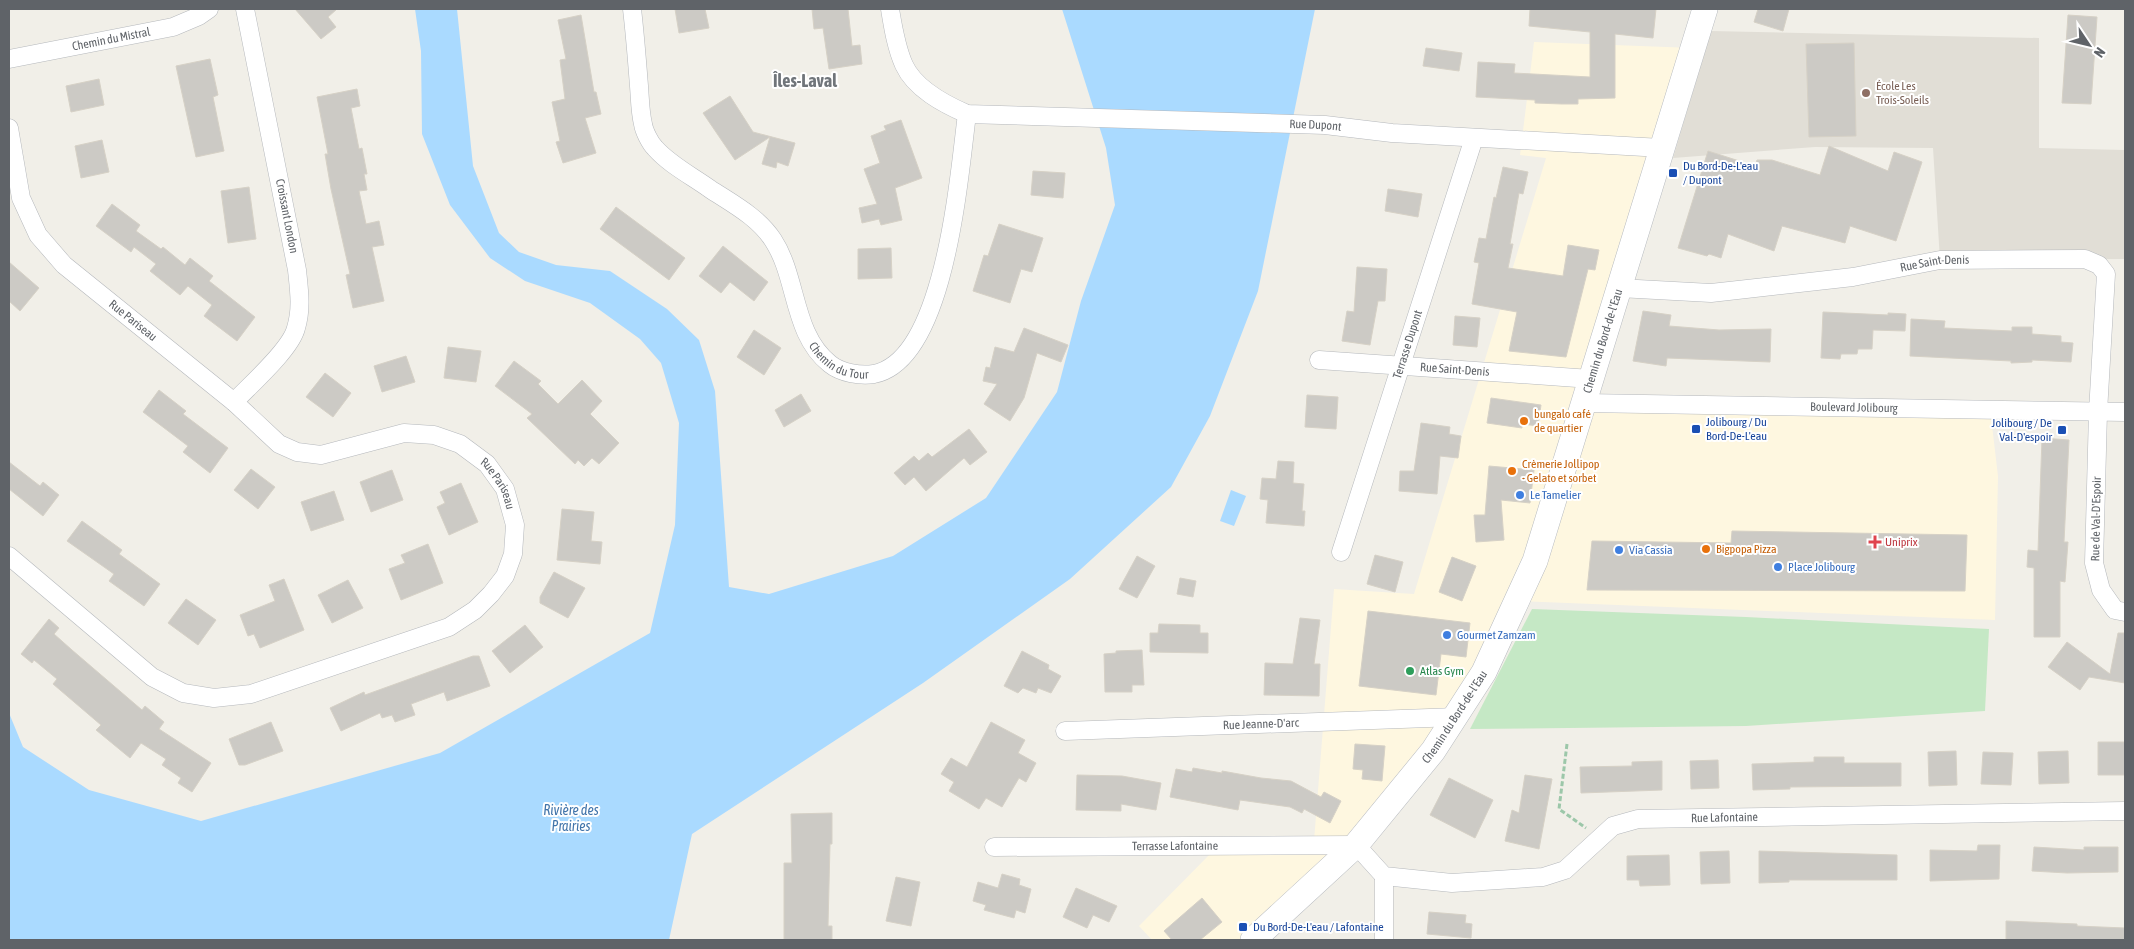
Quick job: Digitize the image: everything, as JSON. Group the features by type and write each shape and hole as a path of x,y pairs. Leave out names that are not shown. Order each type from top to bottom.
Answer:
{"street":[{"name":"Chemin du Mistral","path":"9,59 173,27 199,16 209,9"},
{"name":"Croissant London","path":"234,402 283,350 296,330 300,307 297,270 245,9"},
{"name":"Chemin du Tour","path":"632,9 643,126 654,147 674,164 754,218 772,239 785,262 804,329 816,350 830,365 847,371 863,376 882,372 898,363 911,348 925,323 941,275 952,230 967,114"},
{"path":"890,9 896,43 905,66 918,83 943,103 967,114"},
{"name":"Chemin du Bord-de-l'Eau","path":"1253,940 1356,845 1433,751 1457,717 1484,672 1535,561 1705,9"},
{"name":"Rue Dupont","path":"967,114 1056,115 1326,125 1474,138 1662,148"},
{"name":"Rue Pariseau","path":"9,128 21,198 38,235 64,265 234,402 279,444 297,452 321,455 404,433 434,435 460,444 487,464 505,489 515,525 513,554 505,576 491,594 474,610 449,627 251,694 214,698 183,693 152,677 9,556"},
{"name":"Terrasse Dupont","path":"1341,552 1474,138"},
{"name":"Rue Saint-Denis","path":"1619,288 1711,293 1853,277 1940,260 2085,259 2099,264 2106,274 2098,412"},
{"name":"Rue Saint-Denis","path":"1319,360 1591,379"},
{"name":"Boulevard Jolibourg","path":"1584,403 2125,412"},
{"name":"Rue de Val-D'Espoir","path":"2098,412 2094,563 2100,590 2115,610 2125,612"},
{"name":"Rue Jeanne-D'arc","path":"1065,731 1457,717"},
{"name":"Rue Lafontaine","path":"1384,876 1452,883 1543,877 1565,870 1613,826 1638,819 2125,811"},
{"path":"1356,845 1384,876 1384,940"},
{"name":"Terrasse Lafontaine","path":"994,847 1356,845"}],"path":[{"path":"1567,744 1559,809 1601,838"}],"shaded area":[{"name":"École Les Trois-Soleils","path":"1711,31 2039,38 2039,148 2125,150 2125,259 1940,260 1933,148 1815,147 1673,158"},
{"path":"1534,42 1693,48 1584,403 1990,408 1998,476 1995,620 1518,601 1433,751 1250,940 1152,940 1139,926 1218,846 1314,841 1334,589 1414,594 1546,158 1520,155"}],"green space":[{"path":"1532,609 1989,629 1985,711 1746,726 1470,729"}],"water":[{"name":"Rivière des Prairies","path":"415,9 457,9 473,166 499,233 519,252 556,265 610,271 667,309 699,340 715,391 729,587 769,594 893,556 986,498 1057,392 1081,301 1115,205 1106,148 1062,9 1315,9 1258,291 1210,416 1171,487 1070,579 923,683 692,834 669,940 9,940 9,713 23,747 89,790 201,821 440,753 650,633 675,525 679,423 661,363 640,339 590,303 525,281 490,258 450,205 422,134 421,51"},
{"path":"1231,490 1246,496 1234,526 1220,521"}],"building":[{"path":"295,9 337,9 328,17 336,27 321,39"},
{"path":"675,9 705,9 709,28 679,33"},
{"path":"812,9 848,9 852,46 860,45 862,64 829,69 823,28 814,29"},
{"path":"1530,9 1656,9 1653,38 1615,34 1615,98 1578,99 1578,104 1562,104 1535,103 1535,100 1476,97 1478,62 1515,64 1514,73 1590,77 1590,32 1529,26"},
{"path":"1758,9 1789,9 1783,31 1754,22"},
{"path":"581,15 594,92 596,92 601,114 585,118 596,153 563,163 556,142 560,141 552,102 565,99 560,60 566,59 558,20"},
{"path":"2068,15 2097,17 2091,104 2062,103"},
{"path":"1854,43 1856,136 1809,137 1806,44"},
{"path":"1426,48 1462,53 1459,71 1423,66"},
{"path":"210,59 218,95 213,97 224,151 196,157 176,66"},
{"path":"99,79 104,105 71,112 66,86"},
{"path":"357,89 360,106 351,108 359,149 362,148 367,174 364,174 367,190 359,191 366,224 379,221 384,245 372,247 384,301 353,308 346,275 350,274 331,189 325,154 328,154 317,97"},
{"path":"730,96 753,132 795,143 788,166 777,162 776,168 762,164 770,137 735,160 703,113"},
{"path":"901,120 922,178 895,188 902,220 881,225 879,219 862,223 859,208 877,204 864,169 880,163 871,136 886,130 884,126"},
{"path":"102,140 109,172 81,178 75,146"},
{"path":"1829,146 1888,171 1894,152 1922,162 1896,241 1850,226 1845,243 1782,226 1774,251 1728,234 1721,258 1678,248 1708,151 1755,166 1757,160 1772,160 1820,175"},
{"path":"1503,167 1528,172 1523,194 1519,193 1510,244 1513,244 1508,268 1563,276 1568,245 1599,250 1595,270 1588,269 1566,357 1509,351 1517,312 1472,304 1479,263 1474,262 1479,238 1486,239 1494,197 1496,198"},
{"path":"1033,171 1065,173 1063,198 1031,195"},
{"path":"249,187 256,239 228,243 221,191"},
{"path":"1388,189 1422,194 1418,217 1385,211"},
{"path":"112,204 140,225 136,231 161,249 163,247 185,265 190,258 213,276 209,281 255,317 237,341 204,316 212,305 188,286 180,295 150,271 156,264 134,247 131,252 96,226"},
{"path":"616,207 685,258 669,280 600,229"},
{"path":"999,224 1043,238 1032,272 1021,269 1010,303 973,291 984,255 988,256"},
{"path":"723,246 768,282 754,301 730,282 721,293 699,276"},
{"path":"891,248 892,278 858,279 858,249"},
{"path":"9,262 39,288 20,311 9,301"},
{"path":"1357,267 1387,269 1385,301 1378,301 1370,345 1342,341 1347,311 1354,312"},
{"path":"1643,311 1671,315 1669,326 1719,330 1771,329 1770,362 1667,358 1666,366 1633,361"},
{"path":"1823,312 1906,314 1905,331 1873,330 1872,349 1858,349 1857,354 1841,354 1840,359 1821,358"},
{"path":"1455,316 1480,318 1477,347 1453,345"},
{"path":"1911,319 1945,321 1944,328 2012,331 2012,327 2032,327 2032,334 2061,336 2061,342 2073,343 2071,362 2032,360 2032,362 2011,363 2011,361 1910,356"},
{"path":"1024,328 1068,345 1061,362 1037,353 1024,398 1010,421 984,404 997,384 983,381 986,367 990,368 995,347 1014,352"},
{"path":"754,330 781,348 764,375 737,357"},
{"path":"448,347 481,351 476,382 444,378"},
{"path":"406,356 415,382 382,392 374,366"},
{"path":"514,361 541,381 538,384 558,404 582,380 602,401 590,414 619,443 599,464 592,458 584,466 578,460 575,464 527,418 532,414 495,386"},
{"path":"325,373 351,393 333,417 306,397"},
{"path":"159,390 186,411 183,414 228,448 210,473 183,452 188,446 143,412"},
{"path":"801,394 811,411 784,427 775,410"},
{"path":"1307,395 1338,397 1336,429 1305,427"},
{"path":"1491,398 1541,405 1538,426 1522,424 1522,428 1487,423"},
{"path":"1421,423 1450,427 1449,434 1461,436 1458,458 1440,456 1437,494 1399,491 1400,471 1414,471"},
{"path":"969,429 987,452 970,465 964,458 926,491 914,477 905,485 894,473 914,456 919,461 928,453 932,457"},
{"path":"2042,438 2069,440 2064,542 2068,542 2065,582 2060,581 2060,637 2034,637 2034,568 2027,567 2028,550 2038,551"},
{"path":"1278,461 1294,462 1293,483 1304,484 1302,511 1305,511 1304,526 1266,523 1268,500 1260,499 1262,478 1276,479"},
{"path":"9,462 40,486 43,482 59,495 43,516 9,489"},
{"path":"1489,466 1534,470 1530,503 1501,500 1504,540 1476,542 1474,515 1485,515"},
{"path":"251,469 275,487 258,509 234,490"},
{"path":"392,470 403,500 371,512 360,482"},
{"path":"461,483 478,522 449,535 437,507 445,503 440,492"},
{"path":"334,491 344,520 311,531 301,502"},
{"path":"562,509 594,512 591,541 602,542 600,564 557,560"},
{"path":"82,521 122,550 119,554 160,584 144,606 109,581 114,574 67,541"},
{"name":"Place Jolibourg","path":"1732,531 1967,535 1965,591 1587,590 1592,541 1731,543"},
{"path":"428,544 443,583 401,600 389,569 405,563 401,555"},
{"path":"1375,555 1403,562 1395,592 1367,584"},
{"path":"1137,556 1155,566 1137,598 1119,589"},
{"path":"1452,557 1476,566 1462,601 1439,592"},
{"path":"554,572 585,588 568,618 540,603 540,597"},
{"path":"1180,578 1196,581 1193,597 1177,594"},
{"path":"284,579 304,630 260,648 254,634 248,636 240,615 275,601 269,585"},
{"path":"348,580 363,608 332,623 318,595"},
{"path":"186,599 216,620 198,645 168,623"},
{"path":"1368,611 1470,623 1466,657 1441,654 1436,695 1359,686"},
{"path":"1300,618 1320,620 1314,664 1320,664 1319,696 1264,695 1265,663 1293,664"},
{"path":"49,619 59,628 54,634 142,710 145,706 164,722 159,729 211,763 192,792 178,783 181,778 162,765 166,759 141,743 130,758 96,730 101,725 53,684 57,679 34,660 32,663 21,654"},
{"path":"1159,624 1200,625 1200,633 1208,633 1208,653 1150,652 1150,633 1158,633"},
{"path":"525,625 543,647 510,673 492,651"},
{"path":"2118,633 2125,633 2125,683 2089,677 2080,690 2048,667 2067,642 2110,674"},
{"path":"1142,650 1144,685 1132,685 1132,692 1105,692 1104,654 1116,653 1116,651"},
{"path":"1022,651 1049,665 1048,669 1061,676 1051,693 1038,688 1036,693 1023,688 1018,693 1004,686"},
{"path":"473,656 479,656 490,686 447,701 444,692 411,704 415,715 395,722 392,715 382,718 380,713 341,731 330,708 364,692 365,695"},
{"path":"271,722 283,751 245,765 239,765 229,739"},
{"path":"991,722 1025,740 1018,753 1036,763 1026,782 1019,778 1002,807 986,798 979,809 949,791 954,782 941,774 951,758 967,767"},
{"path":"2098,742 2125,742 2125,775 2098,775"},
{"path":"1355,744 1385,746 1382,781 1362,779 1363,770 1353,769"},
{"path":"1956,751 1957,785 1929,786 1928,752"},
{"path":"2068,751 2069,783 2039,784 2038,752"},
{"path":"1983,752 2013,753 2011,785 1981,784"},
{"path":"1814,757 1844,757 1844,763 1901,763 1901,786 1790,787 1790,789 1753,790 1752,764 1814,762"},
{"path":"1718,760 1719,788 1691,789 1690,761"},
{"path":"1662,761 1662,790 1581,793 1580,767 1632,766 1632,762"},
{"path":"1193,768 1291,781 1321,797 1324,792 1341,801 1330,823 1304,809 1302,813 1290,807 1240,800 1238,810 1170,797 1176,769 1192,772"},
{"path":"1077,775 1122,776 1161,783 1156,810 1121,804 1121,811 1076,810"},
{"path":"1525,775 1552,779 1539,849 1505,841 1512,810 1519,813"},
{"path":"1449,778 1493,800 1475,838 1430,815"},
{"path":"832,813 828,926 832,926 832,940 784,940 784,863 792,863 791,814"},
{"path":"1978,845 2000,845 1999,879 1930,881 1930,850 1977,851"},
{"path":"2034,847 2084,850 2084,847 2118,847 2118,872 2067,873 2032,871"},
{"path":"1729,851 1730,883 1701,884 1700,852"},
{"path":"1759,851 1897,855 1897,880 1789,880 1789,882 1759,883"},
{"path":"1669,855 1670,885 1640,886 1639,880 1627,880 1627,856"},
{"path":"1002,874 1020,879 1019,885 1031,889 1025,913 1016,910 1014,918 984,910 986,905 973,901 978,882 998,888"},
{"path":"896,877 920,882 911,926 886,921"},
{"path":"1076,888 1117,906 1109,922 1093,915 1087,928 1063,917"},
{"path":"1202,898 1222,922 1200,940 1172,940 1164,931"},
{"path":"1429,912 1466,915 1465,923 1472,924 1471,938 1427,934"},
{"path":"2006,921 2125,928 2125,940 2006,940"}],"place":[{"name":"École Les Trois-Soleils","path":"1866,93"},
{"name":"Du Bord-De-L'eau / Dupont","path":"1673,173"},
{"name":"bungalo café de quartier","path":"1524,421"},
{"name":"Jolibourg / Du Bord-De-L'eau","path":"1696,429"},
{"name":"Jolibourg / De Val-D'espoir","path":"2062,430"},
{"name":"Crèmerie Jollipop - Gelato et sorbet","path":"1512,471"},
{"name":"Le Tamelier","path":"1520,495"},
{"name":"Uniprix","path":"1875,542"},
{"name":"Bigpopa Pizza","path":"1706,549"},
{"name":"Via Cassia","path":"1619,550"},
{"name":"Place Jolibourg","path":"1778,567"},
{"name":"Gourmet Zamzam","path":"1447,635"},
{"name":"Atlas Gym","path":"1410,671"},
{"name":"Du Bord-De-L'eau / Lafontaine","path":"1243,927"}],"district":[{"name":"Îles-Laval","path":"805,80"}]}
